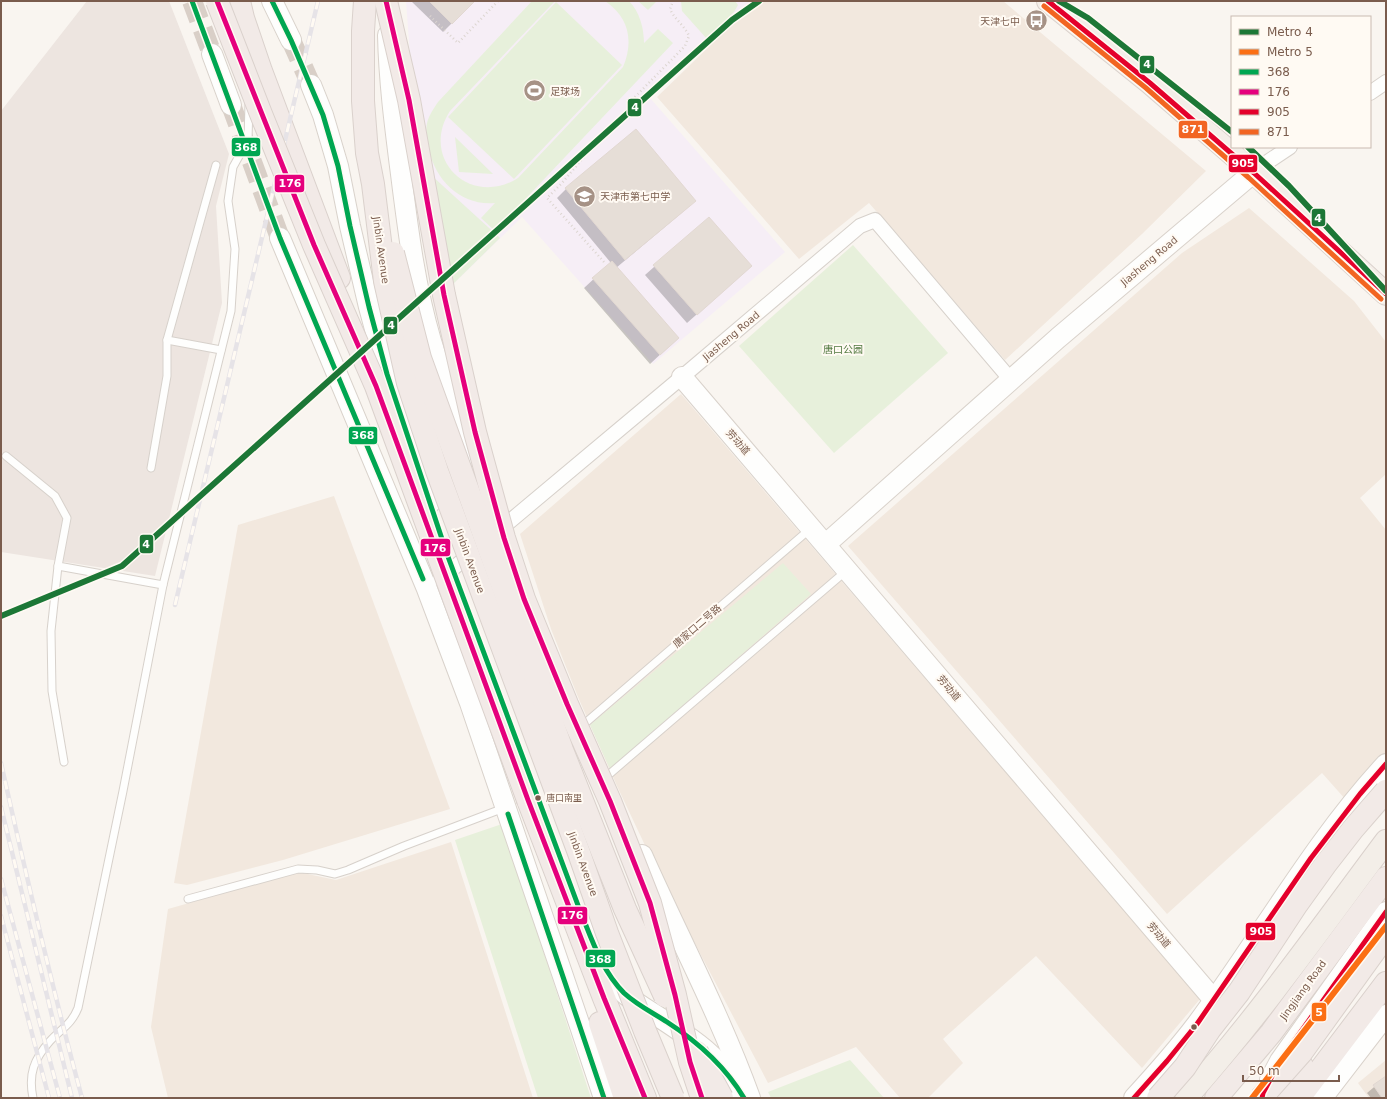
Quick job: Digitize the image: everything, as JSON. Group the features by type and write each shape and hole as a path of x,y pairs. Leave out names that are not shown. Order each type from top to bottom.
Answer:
{"highway":[{"path":"217,1 314,245 381,380"},
{"path":"239,1 243,18 261,71 335,269 381,380 528,800 604,998 645,1098"},
{"name":"Jinbin Avenue","path":"365,1 363,31 363,101 367,153 373,184 385,281 408,382 443,486 607,932 645,1031 673,1098"},
{"path":"387,1 409,100 444,295 475,432 504,538 524,599 567,704 610,801 650,903 675,996 690,1062 702,1098"},
{"path":"373,184 420,358 562,750 625,909 659,984 722,1098"},
{"path":"1150,1095 1185,1067 1210,1029 1239,992 1297,904 1325,865 1353,829 1386,791"},
{"path":"528,800 556,898 586,978 625,1098"},
{"name":"Jingjiang Road","path":"1216,1098 1271,1033 1386,878"},
{"path":"1262,1098 1300,1052 1386,935"},
{"path":"1276,1098 1300,1068 1386,946"},
{"path":"1300,1098 1386,983"},
{"path":"645,1031 680,1098"}],"main road":[{"path":"272,1 291,40"},
{"path":"387,1 389,68 392,104 407,220 418,285 431,341 451,400 484,481 522,564 552,650 583,725 738,1064 750,1098"},
{"path":"1048,1 1257,170 1386,286"},
{"path":"1064,1 1231,142"},
{"path":"212,54 231,105"},
{"path":"311,85 323,115 338,166 381,380 579,908 604,965 613,981 624,994 681,1031 715,1058 729,1074 744,1098"},
{"path":"1237,148 1257,170 1386,294"},
{"name":"Jiasheng Road","path":"826,544 1058,338 1257,170"},
{"path":"280,238 427,589 470,703 604,1098"},
{"name":"劳动道","path":"682,377 1214,1000"},
{"path":"1150,1095 1196,1025 1322,842 1345,812 1386,764"},
{"path":"1186,1098 1258,1012 1386,841"},
{"path":"1262,1098 1263,1093 1280,1061 1386,912"},
{"path":"1322,1098 1386,1015"}],"street":[{"path":"1371,92 1386,82"},
{"name":"Jiasheng Road","path":"1257,170 1289,148"},
{"name":"Jiasheng Road","path":"427,589 505,526 860,226 875,220 1012,380"}],"lane":[{"path":"33,1098 30,1084 34,1065 50,1041 68,1026 78,1008 123,791 162,585 230,311 235,249 228,201 233,167 248,140 250,92 217,1"},
{"path":"151,468 167,376 167,340 216,166"},
{"path":"167,340 221,350"},
{"path":"6,456 55,496 68,518 58,566 52,631 52,691 64,762"},
{"name":"唐家口二号路","path":"583,725 811,528"},
{"path":"58,566 162,585"},
{"path":"606,777 848,570"},
{"path":"188,899 298,869 317,870 335,874 342,872 506,807"}],"path":[{"path":"430,16 458,42 498,1"},
{"path":"604,262 547,198 625,113 632,100 685,46 689,36 687,31 673,17 670,9 673,1"}],"shaded area":[{"path":"87,1 169,1 229,154 216,206 222,303 155,576 1,552 1,111"},
{"name":"天津市第七中学","path":"406,1 752,1 650,98 785,252 653,364 522,217 448,289 411,68"},
{"path":"756,1 1003,1 1206,171 1142,234 1005,360 869,203 799,259 657,97"},
{"path":"1249,208 1354,301 1386,342 1386,474 1360,498 1386,530 1386,754 1346,800 1322,773 1167,914 848,546 1182,253"},
{"path":"681,394 1200,999 1142,1068 1036,956 943,1039 963,1063 928,1098 900,1098 856,1047 768,1083 659,875 617,786 578,697 551,629 520,534"},
{"path":"334,496 450,809 283,860 187,885 174,883 238,525"},
{"path":"451,842 533,1098 168,1098 151,1027 168,909 298,872 336,880"},
{"path":"1386,1060 1386,1098 1369,1098 1358,1083"}],"green space":[{"path":"532,1 555,1 450,111 442,129 441,146 446,161 455,174 468,183 483,187 500,186 518,178 623,67 628,48 627,30 619,14 605,1 629,1 633,5 641,21 644,43 658,29 673,43 495,231 481,218 495,203 483,203 461,196 444,181 437,172 428,147 426,127 430,114 438,102"},
{"path":"638,1 657,1 648,10"},
{"path":"681,1 735,1 738,5 734,12 707,39 682,11"},
{"name":"足球场","path":"556,2 622,65 514,179 448,117"},
{"path":"455,137 493,174 459,172"},
{"path":"431,175 500,238 448,289"},
{"name":"唐口公园","path":"853,245 948,353 834,453 739,346"},
{"path":"783,563 811,594 610,769 590,725"},
{"path":"502,824 591,1098 538,1098 455,840"},
{"path":"850,1060 884,1098 771,1098 768,1092"}],"building":[{"path":"429,1 475,1 452,24"},
{"path":"636,129 696,201 625,260 565,188"},
{"path":"709,217 752,266 697,315 653,265"},
{"path":"612,261 679,338 660,355 592,278"},
{"path":"1386,1076 1386,1098 1382,1098 1373,1085"}],"tunnel":[{"path":"192,1 212,54"},
{"path":"291,40 311,85"},
{"path":"231,105 280,238"}],"railway":[{"path":"175,605 318,1"},
{"path":"1,763 60,1015 82,1098"},
{"path":"1,807 72,1098"},
{"path":"1,879 60,1098"},
{"path":"1,916 49,1098"}],"metro line":[{"name":"4","path":"1,616 122,566 732,20 759,1"},
{"name":"4","path":"1059,1 1088,18 1231,131"},
{"name":"4","path":"1249,148 1289,186 1386,291"},
{"name":"5","path":"1252,1098 1386,926"}],"transit line":[{"name":"368","path":"192,1 280,238 423,579"},
{"name":"176","path":"217,1 314,245 376,386 528,800 604,998 645,1098"},
{"name":"368","path":"272,1 291,40 323,115 338,166 369,307 387,374 447,554 592,942 609,974 624,993 700,1046 728,1075 744,1098"},
{"name":"176","path":"386,1 409,100 444,295 475,432 504,538 524,599 567,704 610,801 650,903 675,995 690,1062 702,1098"},
{"name":"905","path":"1048,1 1150,83 1254,173 1386,294"},
{"name":"871","path":"1044,6 1146,88 1249,178 1381,299"},
{"name":"905","path":"1134,1098 1197,1024 1311,858 1360,794 1386,764"},
{"name":"368","path":"508,814 604,1098"},
{"name":"905","path":"1262,1098 1263,1093 1280,1061 1386,912"}],"place":[{"name":"天津七中","path":"1036,21"},
{"name":"足球场","path":"535,91"},
{"name":"天津市第七中学","path":"585,196"},
{"name":"唐口南里","path":"538,798"}]}
